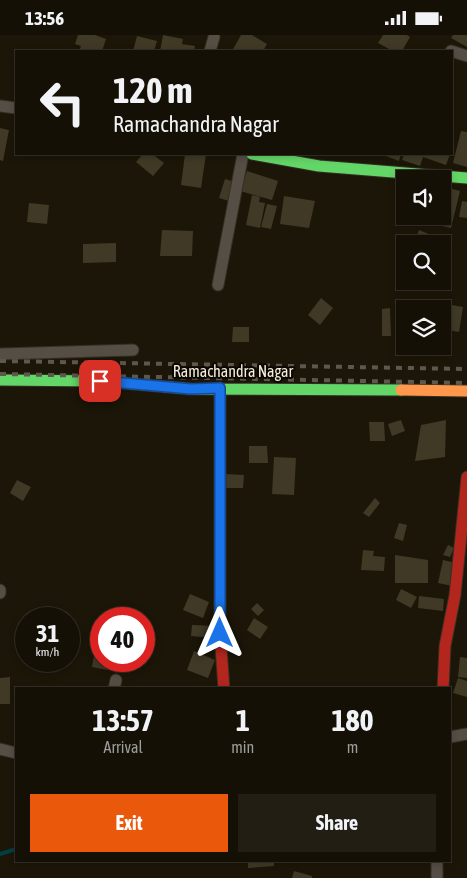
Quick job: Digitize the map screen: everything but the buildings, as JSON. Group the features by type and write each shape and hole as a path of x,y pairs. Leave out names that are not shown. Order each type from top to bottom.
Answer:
{"street":[{"path":"210,50 214,37"},
{"path":"453,52 467,56"},
{"path":"0,106 15,109"},
{"path":"218,285 243,155"},
{"path":"263,155 467,179"},
{"path":"0,353 133,350"},
{"name":"Ramachandra Nagar","path":"0,380 100,381 191,389 421,389 467,391"},
{"path":"220,388 220,633 224,687"},
{"path":"443,687 445,646 455,595 467,477"},
{"path":"451,737 467,734"},
{"path":"0,749 15,753"},
{"path":"436,878 437,862"}],"waterway":[{"path":"0,854 15,849"}],"railway":[{"path":"0,361 467,369"},
{"path":"0,374 467,383"}],"traffic: fast":[{"path":"258,155 319,166 467,178"},
{"path":"0,380 100,381 191,389 401,390"}],"traffic: slow":[{"path":"401,390 467,391"}],"traffic: jam":[{"path":"220,388 220,633 224,687"},
{"path":"443,687 445,646 455,595 467,477"}],"route":[{"path":"100,381 191,389 220,388 222,436 220,633"}]}
